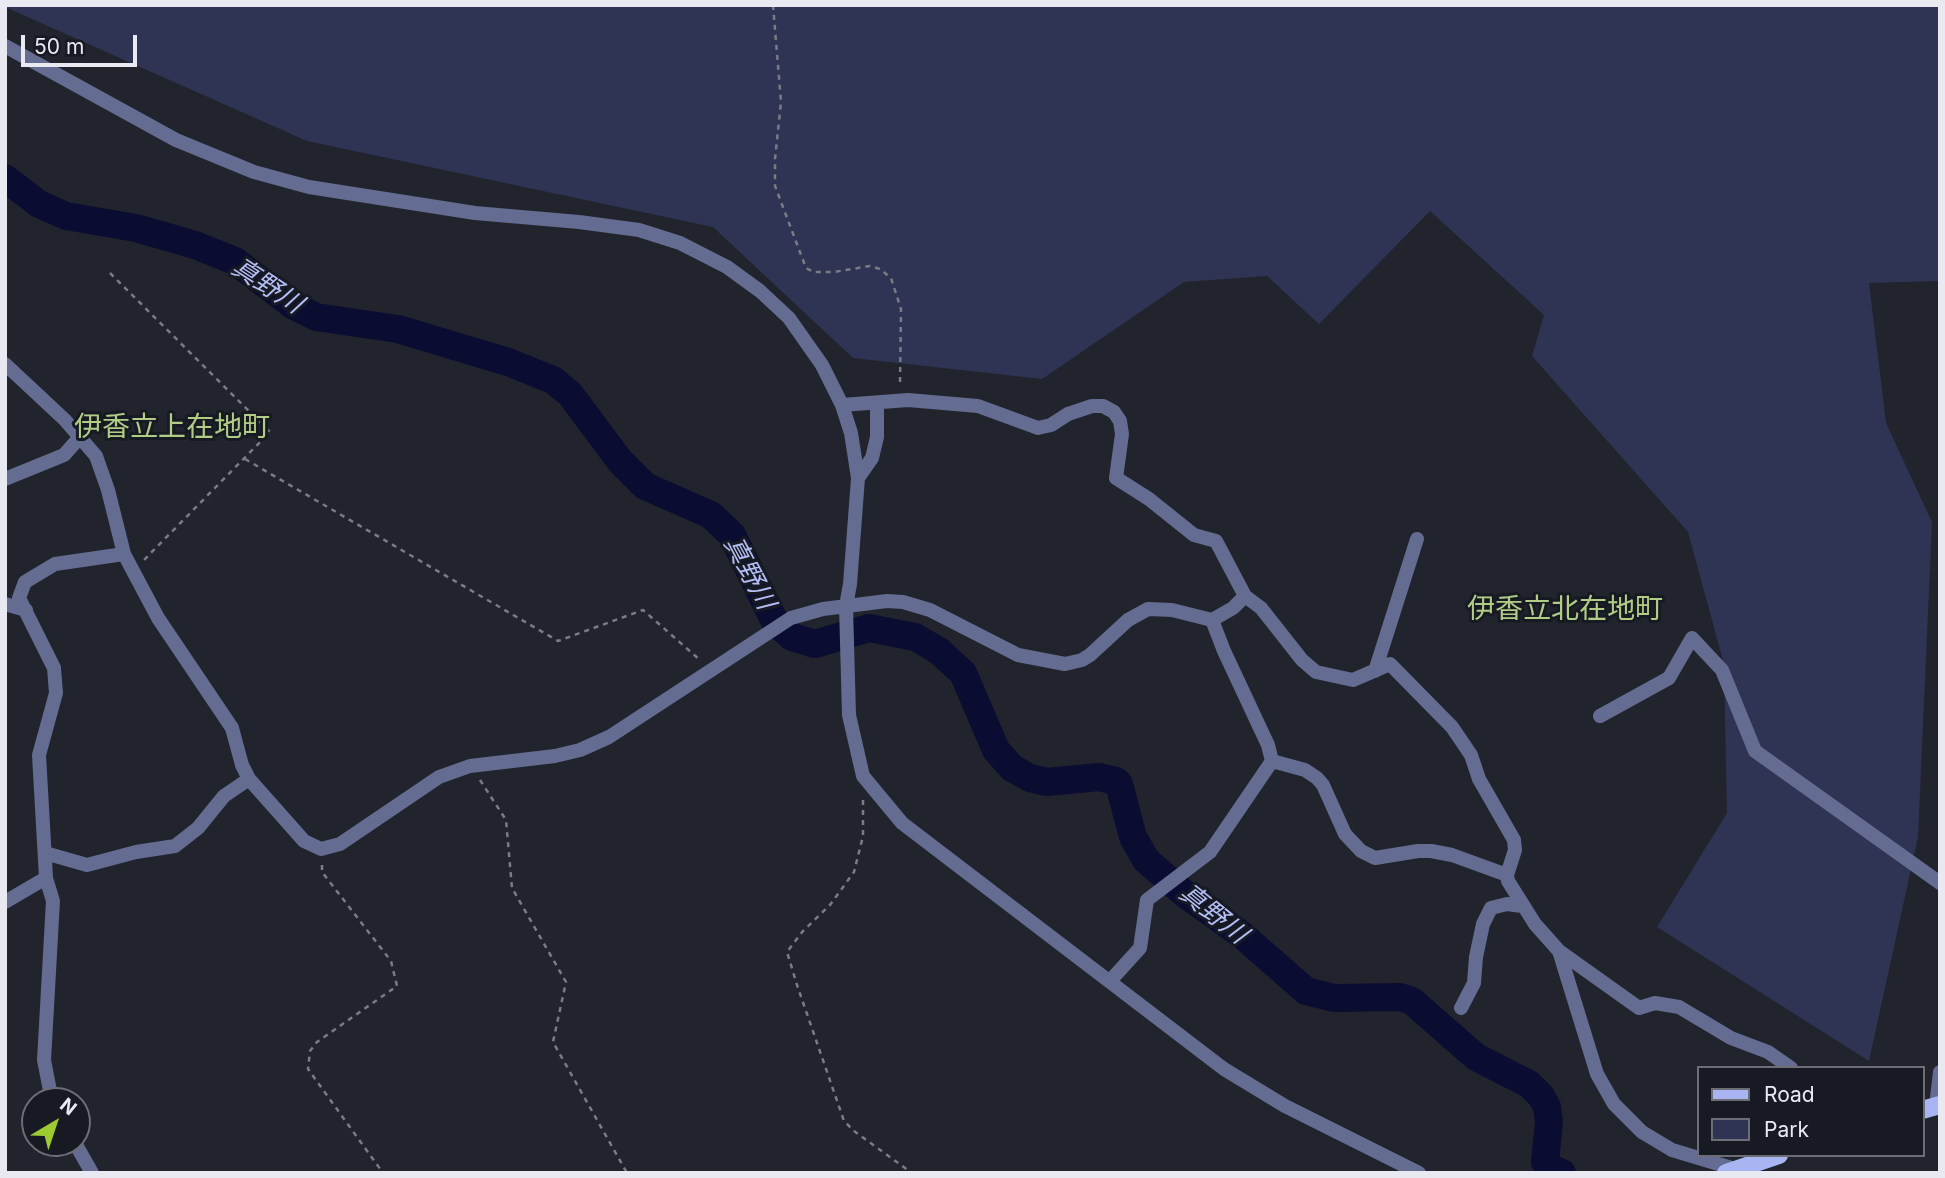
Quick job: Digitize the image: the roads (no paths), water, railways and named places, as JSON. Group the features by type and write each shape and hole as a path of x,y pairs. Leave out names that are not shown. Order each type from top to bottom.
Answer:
{"main road":[{"path":"1731,1171 1773,1157"}],"street":[{"path":"5,46 176,140 254,172 309,187 475,213 639,230 680,243 727,267 760,291 789,318 822,365 842,405 851,433 858,478 846,606 849,715 863,776 902,823 1224,1069 1285,1106 1419,1173"},
{"path":"5,364 96,456 108,490 124,554 158,618 232,728 242,765 249,779 303,841 321,849 340,844 439,777 470,766 555,756 580,750 609,737 791,618 823,609 887,601 912,604 943,615 1018,655 1065,664 1090,655 1141,611 1172,610 1212,620 1233,608 1245,596"},
{"path":"842,405 927,401 978,406 1038,428 1051,425 1068,414 1092,406 1103,406 1114,412 1120,421 1122,434 1116,478 1149,499 1194,535 1216,541 1245,596 1261,607 1302,660 1316,672 1353,680 1390,664 1452,727 1471,755 1479,779 1514,840 1515,850 1507,881 1522,906 1559,951 1639,1008 1655,1003 1679,1007 1731,1038 1768,1052 1788,1066"},
{"path":"858,478 872,458 877,437 877,403"},
{"path":"5,479 64,455 80,437"},
{"path":"1375,671 1417,539"},
{"path":"49,1087 44,1060 53,901 46,878 39,755 56,693 54,668 19,598 25,582 55,564 124,554"},
{"path":"5,604 26,610"},
{"path":"1110,981 1140,948 1147,900 1210,852 1272,761 1268,745 1212,620"},
{"path":"1601,716 1669,678 1692,638 1722,670 1755,751 1940,883"},
{"path":"1272,761 1305,771 1317,778 1323,785 1345,834 1371,858 1431,851 1452,855 1507,875"},
{"path":"46,853 86,864 175,846 198,828 224,796 249,779"},
{"path":"5,902 46,878"},
{"path":"1461,1008 1474,983 1483,924 1491,908 1507,904 1522,906"},
{"path":"1559,951 1597,1074 1614,1104 1642,1132 1672,1150 1731,1171"},
{"path":"1933,1107 1940,1072"},
{"path":"83,1157 92,1173"}],"waterway":[{"name":"真野川","path":"5,178 39,204 66,216 136,228 195,245 235,261 294,306 316,317 398,329 508,362 553,380 570,394 620,461 645,486 711,515 732,535 775,622 792,637 815,644 869,628 915,637 939,651 963,673 996,750 1012,768 1030,778 1047,782 1099,777 1116,781 1133,837 1146,860 1185,894 1242,935 1306,991 1334,998 1400,997 1412,1001 1476,1057 1529,1084 1547,1107 1549,1122 1545,1162 1550,1168 1562,1173"}],"district":[{"name":"伊香立上在地町","path":"172,428"},
{"name":"伊香立北在地町","path":"1565,610"}]}
